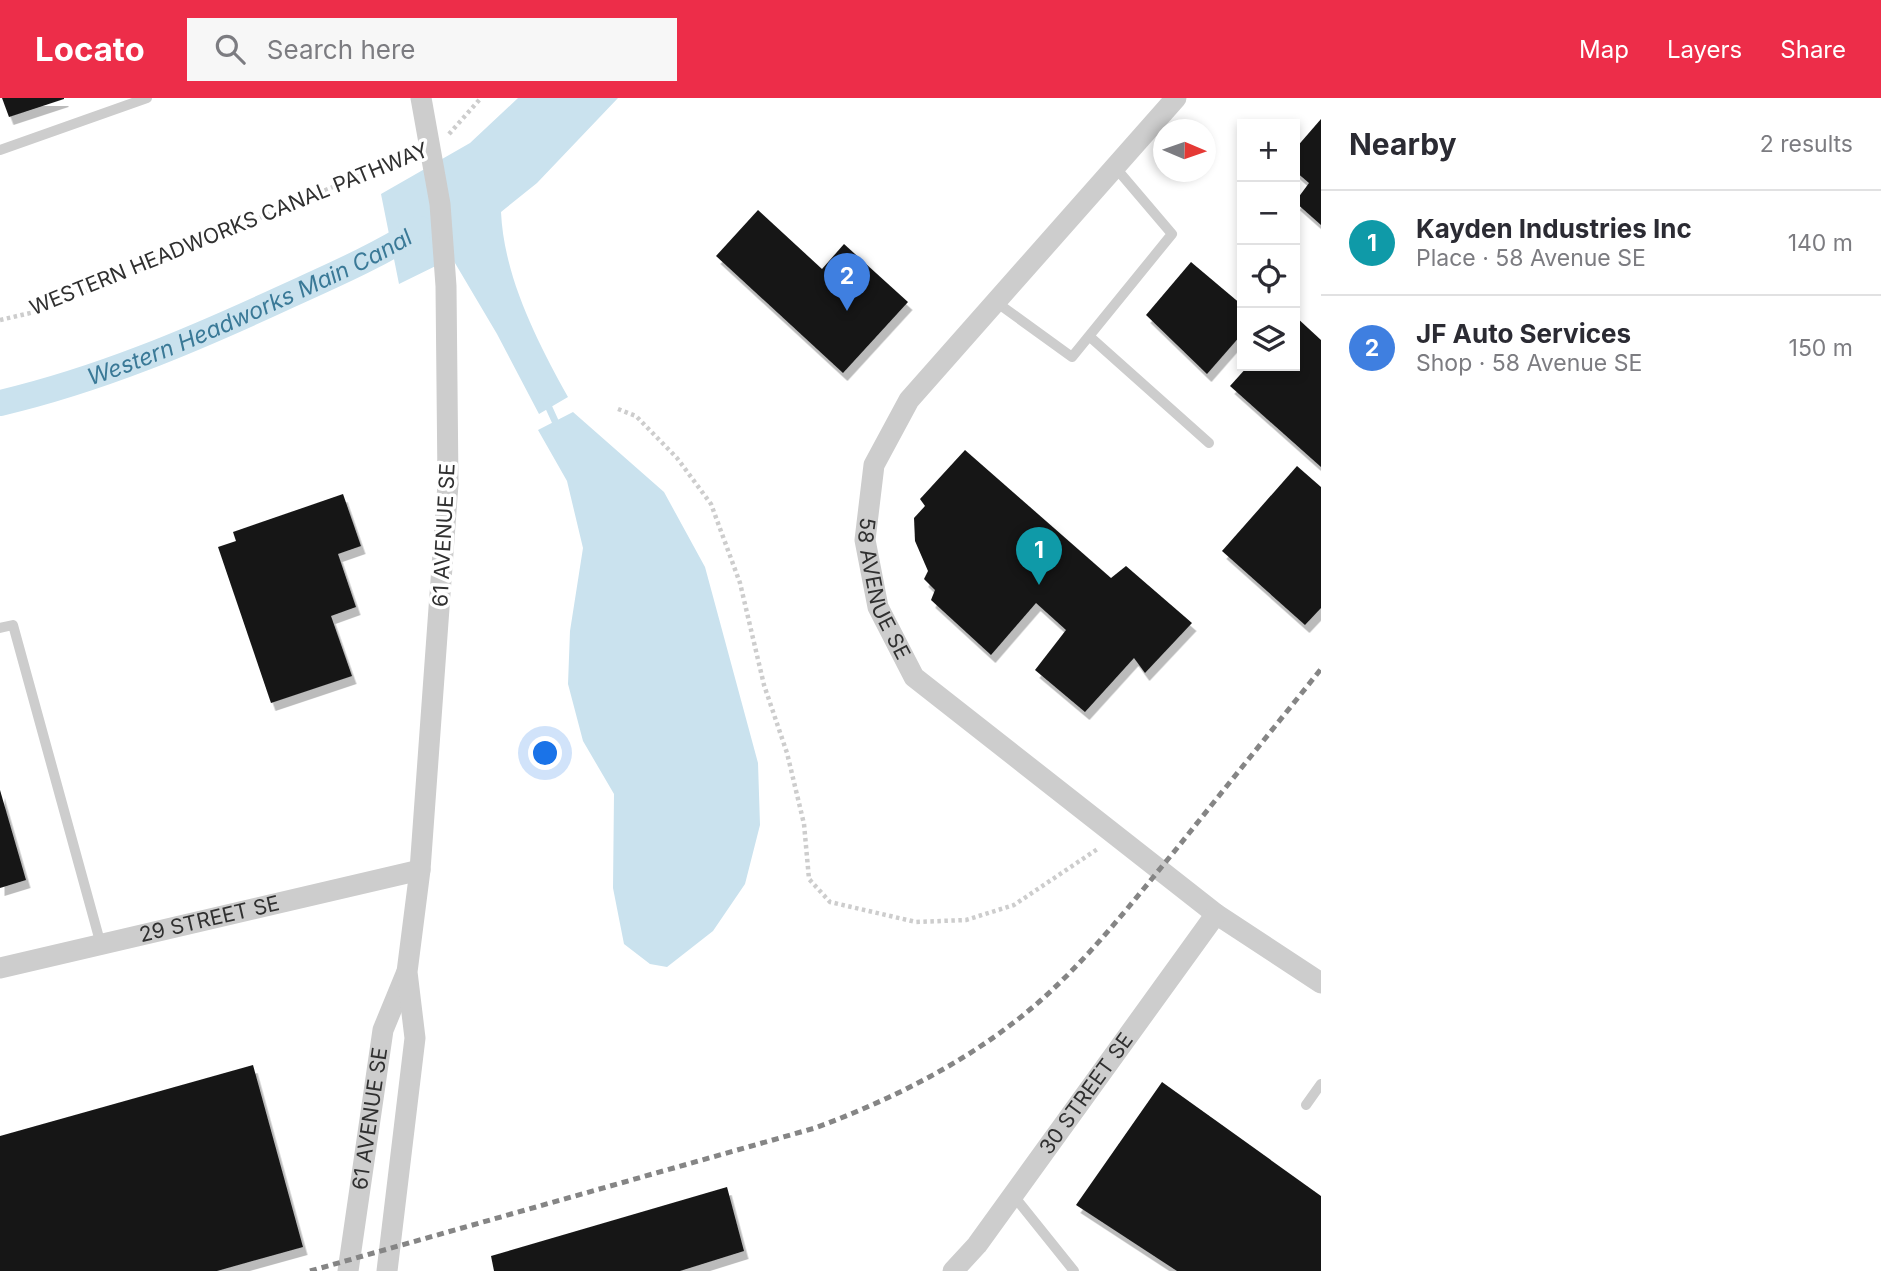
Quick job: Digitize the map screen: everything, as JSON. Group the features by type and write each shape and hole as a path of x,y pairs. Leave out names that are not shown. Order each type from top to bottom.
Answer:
{"street":[{"name":"61 AVENUE SE","path":"387,1271 415,1038 407,972 420,870 449,484 446,286 440,204 421,98"},
{"name":"58 AVENUE SE","path":"1176,98 909,400 874,465 865,540 878,607 914,677 1216,914 1321,983"},
{"name":"29 STREET SE","path":"0,968 420,870"},
{"name":"30 STREET SE","path":"953,1271 977,1245 1216,914"},
{"name":"61 AVENUE SE","path":"348,1271 383,1030 407,972"}],"lane":[{"path":"0,150 147,98"},
{"path":"996,302 1072,357 1172,234 1115,167"},
{"path":"1089,336 1209,443"},
{"path":"0,628 13,625 101,945"},
{"path":"1306,1105 1321,1084"},
{"path":"1013,1195 1074,1271"}],"path":[{"name":"WESTERN HEADWORKS CANAL PATHWAY","path":"443,141 481,98"},
{"name":"WESTERN HEADWORKS CANAL PATHWAY","path":"0,320 38,311 418,151"},
{"path":"618,409 636,416 677,458 711,504 740,583 764,685 787,754 804,824 808,879 830,902 916,922 966,920 1014,905 1094,852"}],"water":[{"path":"518,98 618,98 537,183 501,212 503,236 515,284 534,331 568,397 539,414 497,334 452,258 399,284 381,194 470,143"},
{"path":"573,412 664,492 705,567 758,763 760,825 745,884 713,931 667,967 650,964 624,944 613,888 614,794 583,741 568,684 570,631 583,548 567,481 538,430"}],"building":[{"path":"2,98 64,98 64,99 9,117"},
{"path":"1321,119 1321,225 1300,206 1300,195 1309,183 1300,175 1300,143"},
{"path":"758,210 822,269 844,244 908,302 843,373 716,256"},
{"path":"1191,262 1237,301 1237,340 1207,374 1146,315"},
{"path":"1300,321 1321,340 1321,467 1230,386 1244,371 1300,371"},
{"path":"965,450 1111,578 1126,566 1192,623 1145,673 1134,658 1085,712 1035,670 1066,630 1036,603 991,655 931,600 935,590 924,579 928,571 915,541 914,518 925,506 920,499"},
{"path":"1297,466 1321,487 1321,608 1305,625 1222,551"},
{"path":"343,494 361,546 338,554 356,607 331,616 352,676 271,703 218,547 236,541 233,532"},
{"path":"0,790 26,880 0,888"},
{"path":"253,1065 303,1247 217,1271 0,1271 0,1136"},
{"path":"1162,1082 1321,1196 1321,1271 1177,1271 1076,1205"},
{"path":"727,1187 744,1251 680,1271 494,1271 491,1256"}],"waterway":[{"name":"Western Headworks Main Canal","path":"0,403 72,383 178,344 352,266 420,229"},
{"path":"545,399 555,421"}],"railway":[{"path":"310,1271 815,1128 875,1104 934,1075 1015,1022 1095,946 1321,669"}],"place":[{"name":"JF Auto Services","path":"847,311"},
{"name":"Kayden Industries Inc","path":"1039,585"}]}
